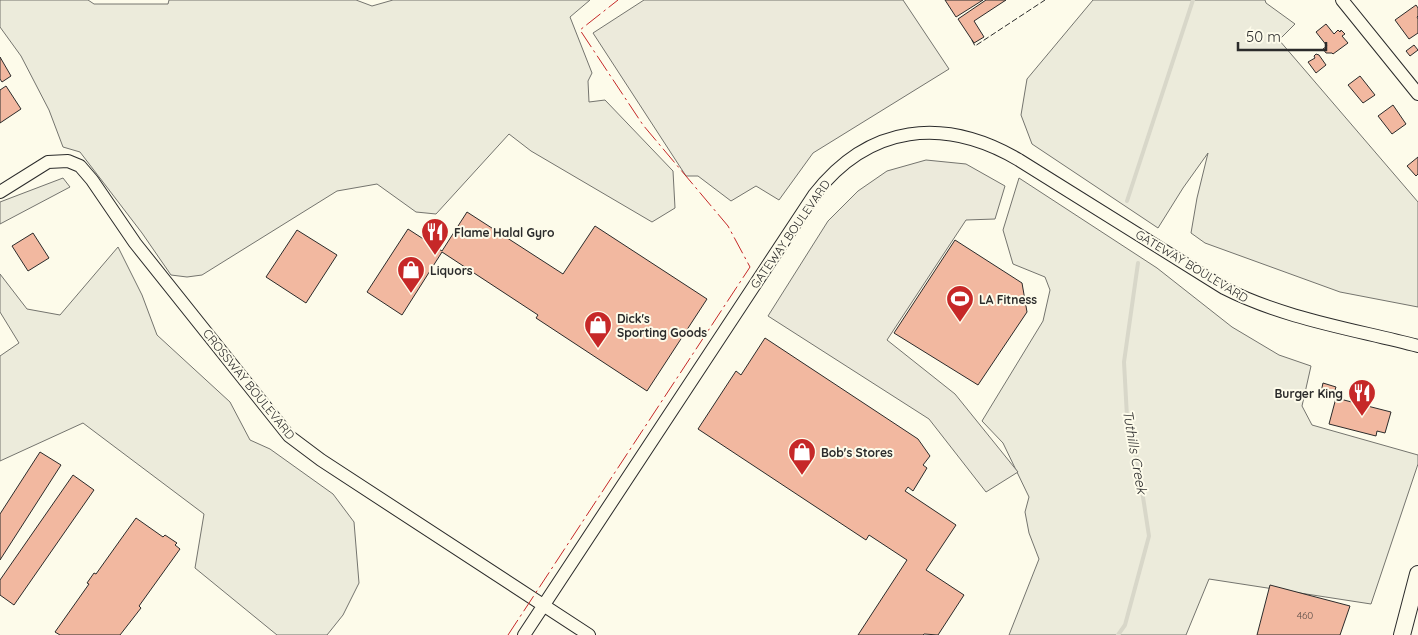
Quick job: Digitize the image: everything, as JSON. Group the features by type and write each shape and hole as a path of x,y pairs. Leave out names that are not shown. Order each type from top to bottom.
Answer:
{"main road":[{"path":"1402,635 1418,574"}],"street":[{"path":"1342,0 1418,94"},
{"name":"GATEWAY BOULEVARD","path":"524,635 814,195 842,164 855,155 884,141 914,133 930,132 957,134 989,144 1019,160 1224,288 1254,302 1284,312 1418,346"},
{"name":"CROSSWAY BOULEVARD","path":"0,192 48,162 62,160 80,166 92,180 134,243 289,436 329,465 589,635"}],"shaded area":[{"path":"0,0 88,0 94,4 168,4 169,0 356,0 372,6 393,0 590,0 570,17 592,73 588,81 589,102 605,100 673,171 675,208 652,222 531,151 509,134 436,214 416,212 377,184 337,191 202,275 187,277 171,275 142,233 80,152 63,147 49,110 21,56 0,27"},
{"path":"644,0 903,0 949,69 813,153 779,200 756,186 731,201 698,176 686,176 593,33"},
{"path":"1093,0 1265,0 1266,3 1295,24 1279,40 1418,202 1418,307 1340,292 1205,243 1191,233 1208,153 1158,228 1032,144 1021,115 1027,79"},
{"path":"926,160 966,164 1005,186 995,219 966,220 887,340 955,394 1018,472 986,492 929,419 768,316 828,221 858,191 887,171"},
{"path":"63,178 70,187 0,224 0,202"},
{"path":"1019,178 1157,268 1232,327 1279,355 1311,366 1302,406 1312,425 1418,455 1418,464 1371,604 1209,579 1186,635 1009,635 1039,559 1029,533 1025,512 1029,497 1003,443 982,421 1043,321 1050,290 1045,277 1013,264 1003,230"},
{"path":"118,247 142,295 157,335 230,402 250,440 270,449 333,494 354,522 359,583 343,615 327,635 277,635 195,568 204,514 83,423 0,461 0,356 19,343 0,312 0,274 27,309 60,315"}],"building":[{"path":"945,0 983,0 956,17"},
{"path":"986,0 1006,0 974,21 984,37 974,43 958,19"},
{"path":"1416,5 1418,8 1418,33 1409,39 1395,20"},
{"path":"1326,24 1334,34 1341,30 1345,34 1342,36 1348,43 1333,54 1326,53 1323,49 1327,46 1316,32"},
{"path":"1414,45 1418,50 1410,56 1406,51"},
{"path":"1316,54 1319,55 1326,65 1316,73 1308,62 1315,58"},
{"path":"0,57 11,76 2,82 0,79"},
{"path":"1360,76 1375,95 1363,103 1348,85"},
{"path":"6,86 21,109 0,123 0,90"},
{"path":"1393,105 1406,124 1392,134 1378,116"},
{"path":"1418,157 1418,174 1416,176 1407,166"},
{"path":"467,212 563,274 595,226 707,299 647,391 536,318 538,315 442,252 402,315 367,292 408,229 442,251"},
{"path":"297,230 337,255 306,303 266,277"},
{"path":"33,233 49,258 28,271 12,246"},
{"name":"LA Fitness","path":"955,240 1022,283 1027,312 978,385 894,333"},
{"path":"765,338 918,439 930,456 923,465 927,468 913,491 908,487 905,491 956,525 926,570 964,595 938,635 858,635 907,560 869,535 866,540 698,429 736,371 741,375"},
{"path":"1323,383 1336,387 1333,396 1321,392"},
{"path":"1336,398 1391,412 1385,433 1377,431 1376,436 1329,424"},
{"path":"40,452 61,465 0,560 0,514"},
{"path":"73,475 94,490 14,605 0,595 0,580"},
{"path":"136,518 163,537 165,535 177,543 175,545 180,549 139,606 141,608 120,635 60,635 55,632 89,584 87,583 94,573 96,574"},
{"path":"1270,585 1350,606 1340,635 1257,635"}],"waterway":[{"name":"Tuthills Creek","path":"1127,201 1193,0"},
{"name":"Tuthills Creek","path":"1118,635 1125,625 1149,536 1137,458 1127,417 1124,362 1138,263"}],"fence":[{"path":"972,40 975,46 1045,0"}],"power":[{"path":"508,635 750,267 728,226 643,125 580,30 618,0"}],"place":[{"name":"Flame Halal Gyro","path":"435,256"},
{"name":"Liquors","path":"411,294"},
{"name":"LA Fitness","path":"960,323"},
{"name":"Dick's Sporting Goods","path":"598,349"},
{"name":"Burger King","path":"1362,417"},
{"name":"Bob's Stores","path":"802,476"}]}
